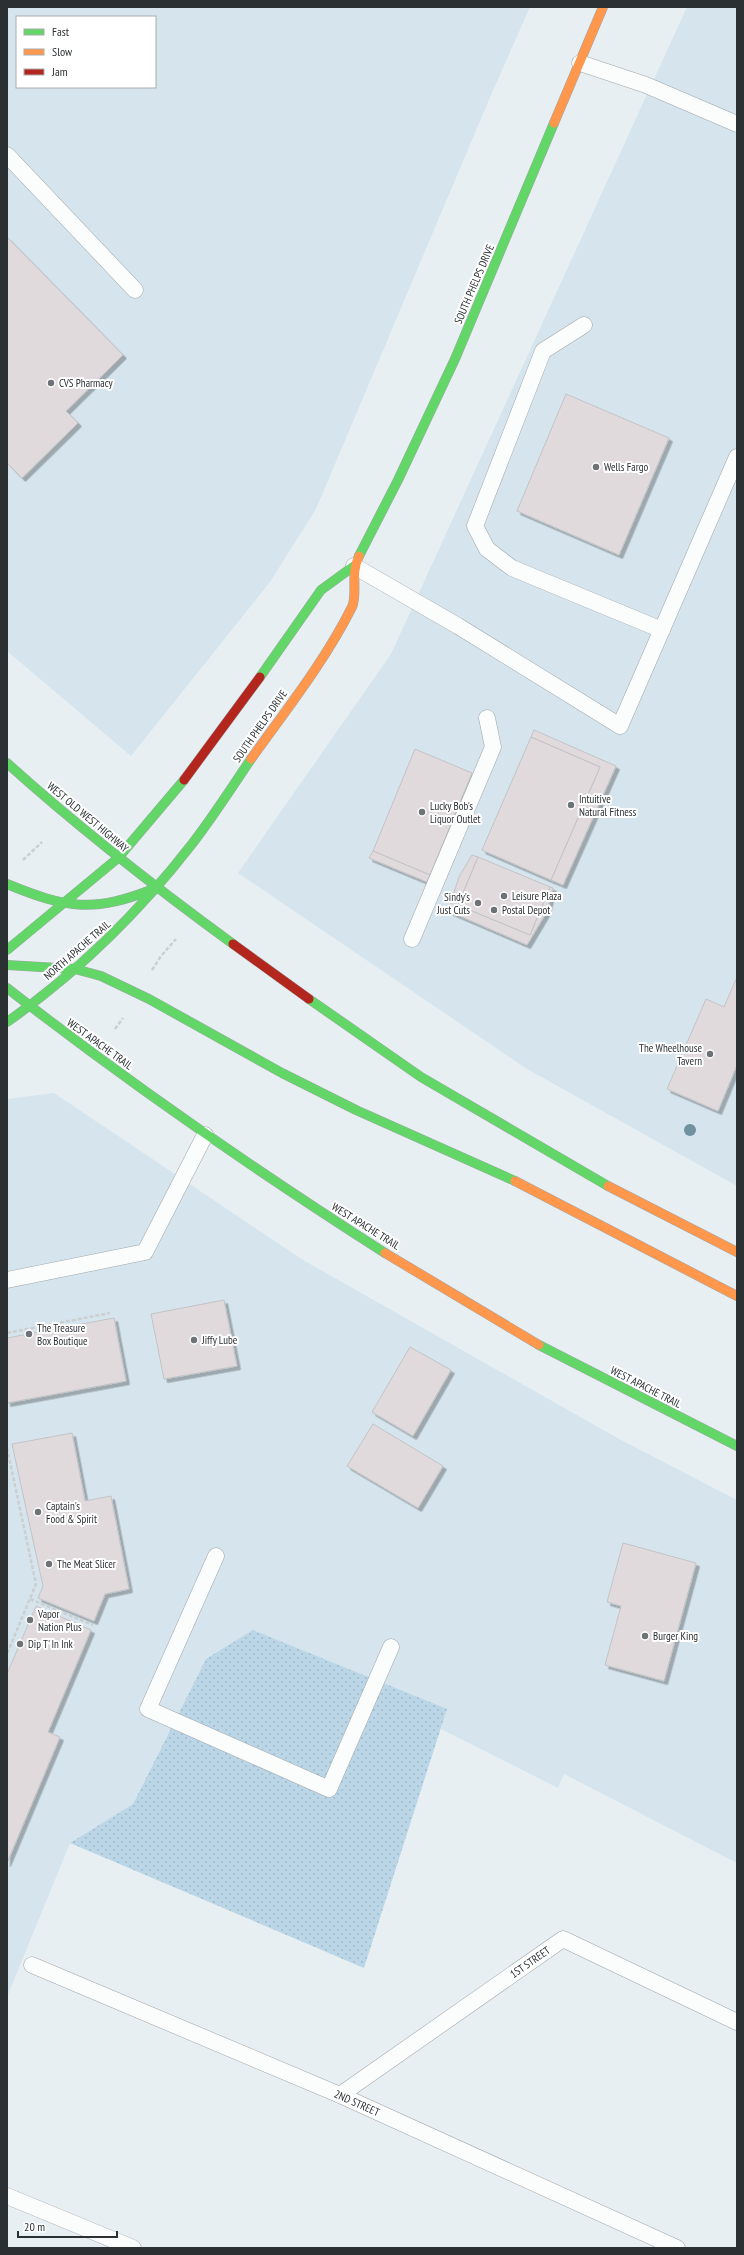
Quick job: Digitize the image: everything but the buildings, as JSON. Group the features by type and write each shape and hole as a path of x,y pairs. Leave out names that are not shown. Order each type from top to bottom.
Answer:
{"main road":[{"name":"SOUTH PHELPS DRIVE","path":"156,888 192,844 317,665 353,605 354,566 398,480 455,359 603,7"},
{"name":"SOUTH PHELPS DRIVE","path":"118,858 182,783 222,730 321,590 354,566"},
{"name":"WEST OLD WEST HIGHWAY","path":"7,763 68,818 156,888"},
{"path":"7,950 65,904 118,858"},
{"path":"7,884 32,895 65,904 100,905 125,900 156,888 319,1007 421,1077 595,1179 737,1252"},
{"name":"NORTH APACHE TRAIL","path":"7,1022 30,1006 75,969 116,932 156,888"},
{"path":"7,965 75,969 101,976 149,999 282,1073 356,1110 501,1174 737,1296"},
{"name":"WEST APACHE TRAIL","path":"7,988 88,1051 205,1135 308,1203 473,1306 624,1390 737,1446"}],"lane":[{"path":"580,64 646,85 737,124"},
{"path":"7,155 135,290"},
{"path":"584,325 543,351 476,526 487,549 512,568 662,630"},
{"path":"354,566 458,626 620,726 737,457"},
{"path":"412,939 493,748 487,718"},
{"path":"7,1280 145,1252 205,1135"},
{"path":"216,1556 148,1709 329,1789 391,1647"},
{"name":"1ST STREET","path":"340,2095 563,1939 737,2022"},
{"name":"2ND STREET","path":"32,1965 340,2095 678,2248"},
{"path":"7,2196 133,2248"}],"path":[{"path":"19,863 42,842"},
{"path":"150,974 161,956 176,939"},
{"path":"115,1029 125,1014"},
{"path":"7,1333 110,1313"},
{"path":"7,1448 36,1584 7,1654"},
{"path":"30,1599 93,1625"}],"shaded area":[{"path":"7,7 530,7 491,95 316,509 270,582 131,756 7,651"},
{"path":"687,7 737,7 737,1186 527,1069 238,873 391,654"},
{"path":"54,1093 303,1260 619,1439 737,1500 737,1863 564,1774 558,1788 441,1729 446,1709 206,1659 133,1804 70,1843 7,1997 7,1099"},
{"path":"253,1630 447,1709 364,1968 70,1843 133,1804 206,1659"}],"traffic: fast":[{"path":"359,556 398,480 455,359 554,123"},
{"path":"260,677 321,590 354,566"},
{"path":"7,1022 83,962 129,917 192,844 215,813 251,759"},
{"path":"7,763 62,811 118,856 233,944"},
{"path":"7,950 118,858 184,780"},
{"path":"7,884 47,899 81,905 115,901 156,888"},
{"path":"7,965 75,969 101,976 149,999 282,1073 356,1110 515,1181"},
{"path":"7,988 99,1058 240,1158 385,1253"},
{"path":"309,999 421,1077 608,1186"},
{"path":"539,1345 737,1446"}],"traffic: slow":[{"path":"554,123 603,7"},
{"path":"251,759 330,647 352,607 354,602 354,577 356,563 359,556"},
{"path":"515,1181 737,1296"},
{"path":"608,1186 737,1252"},
{"path":"385,1253 539,1345"}],"traffic: jam":[{"path":"184,780 260,677"},
{"path":"233,944 309,999"}],"place":[{"name":"CVS Pharmacy","path":"51,383"},
{"name":"Wells Fargo","path":"596,467"},
{"name":"Intuitive Natural Fitness","path":"571,805"},
{"name":"Lucky Bob's Liquor Outlet","path":"422,812"},
{"name":"Leisure Plaza","path":"504,896"},
{"name":"Sindy's Just Cuts","path":"478,903"},
{"name":"Postal Depot","path":"494,910"},
{"name":"The Wheelhouse Tavern","path":"710,1054"},
{"name":"The Treasure Box Boutique","path":"29,1334"},
{"name":"Jiffy Lube","path":"194,1340"},
{"name":"Captain's Food & Spirit","path":"38,1512"},
{"name":"The Meat Slicer","path":"49,1564"},
{"name":"Vapor Nation Plus","path":"30,1620"},
{"name":"Burger King","path":"645,1636"},
{"name":"Dip T' In Ink","path":"20,1644"}]}
